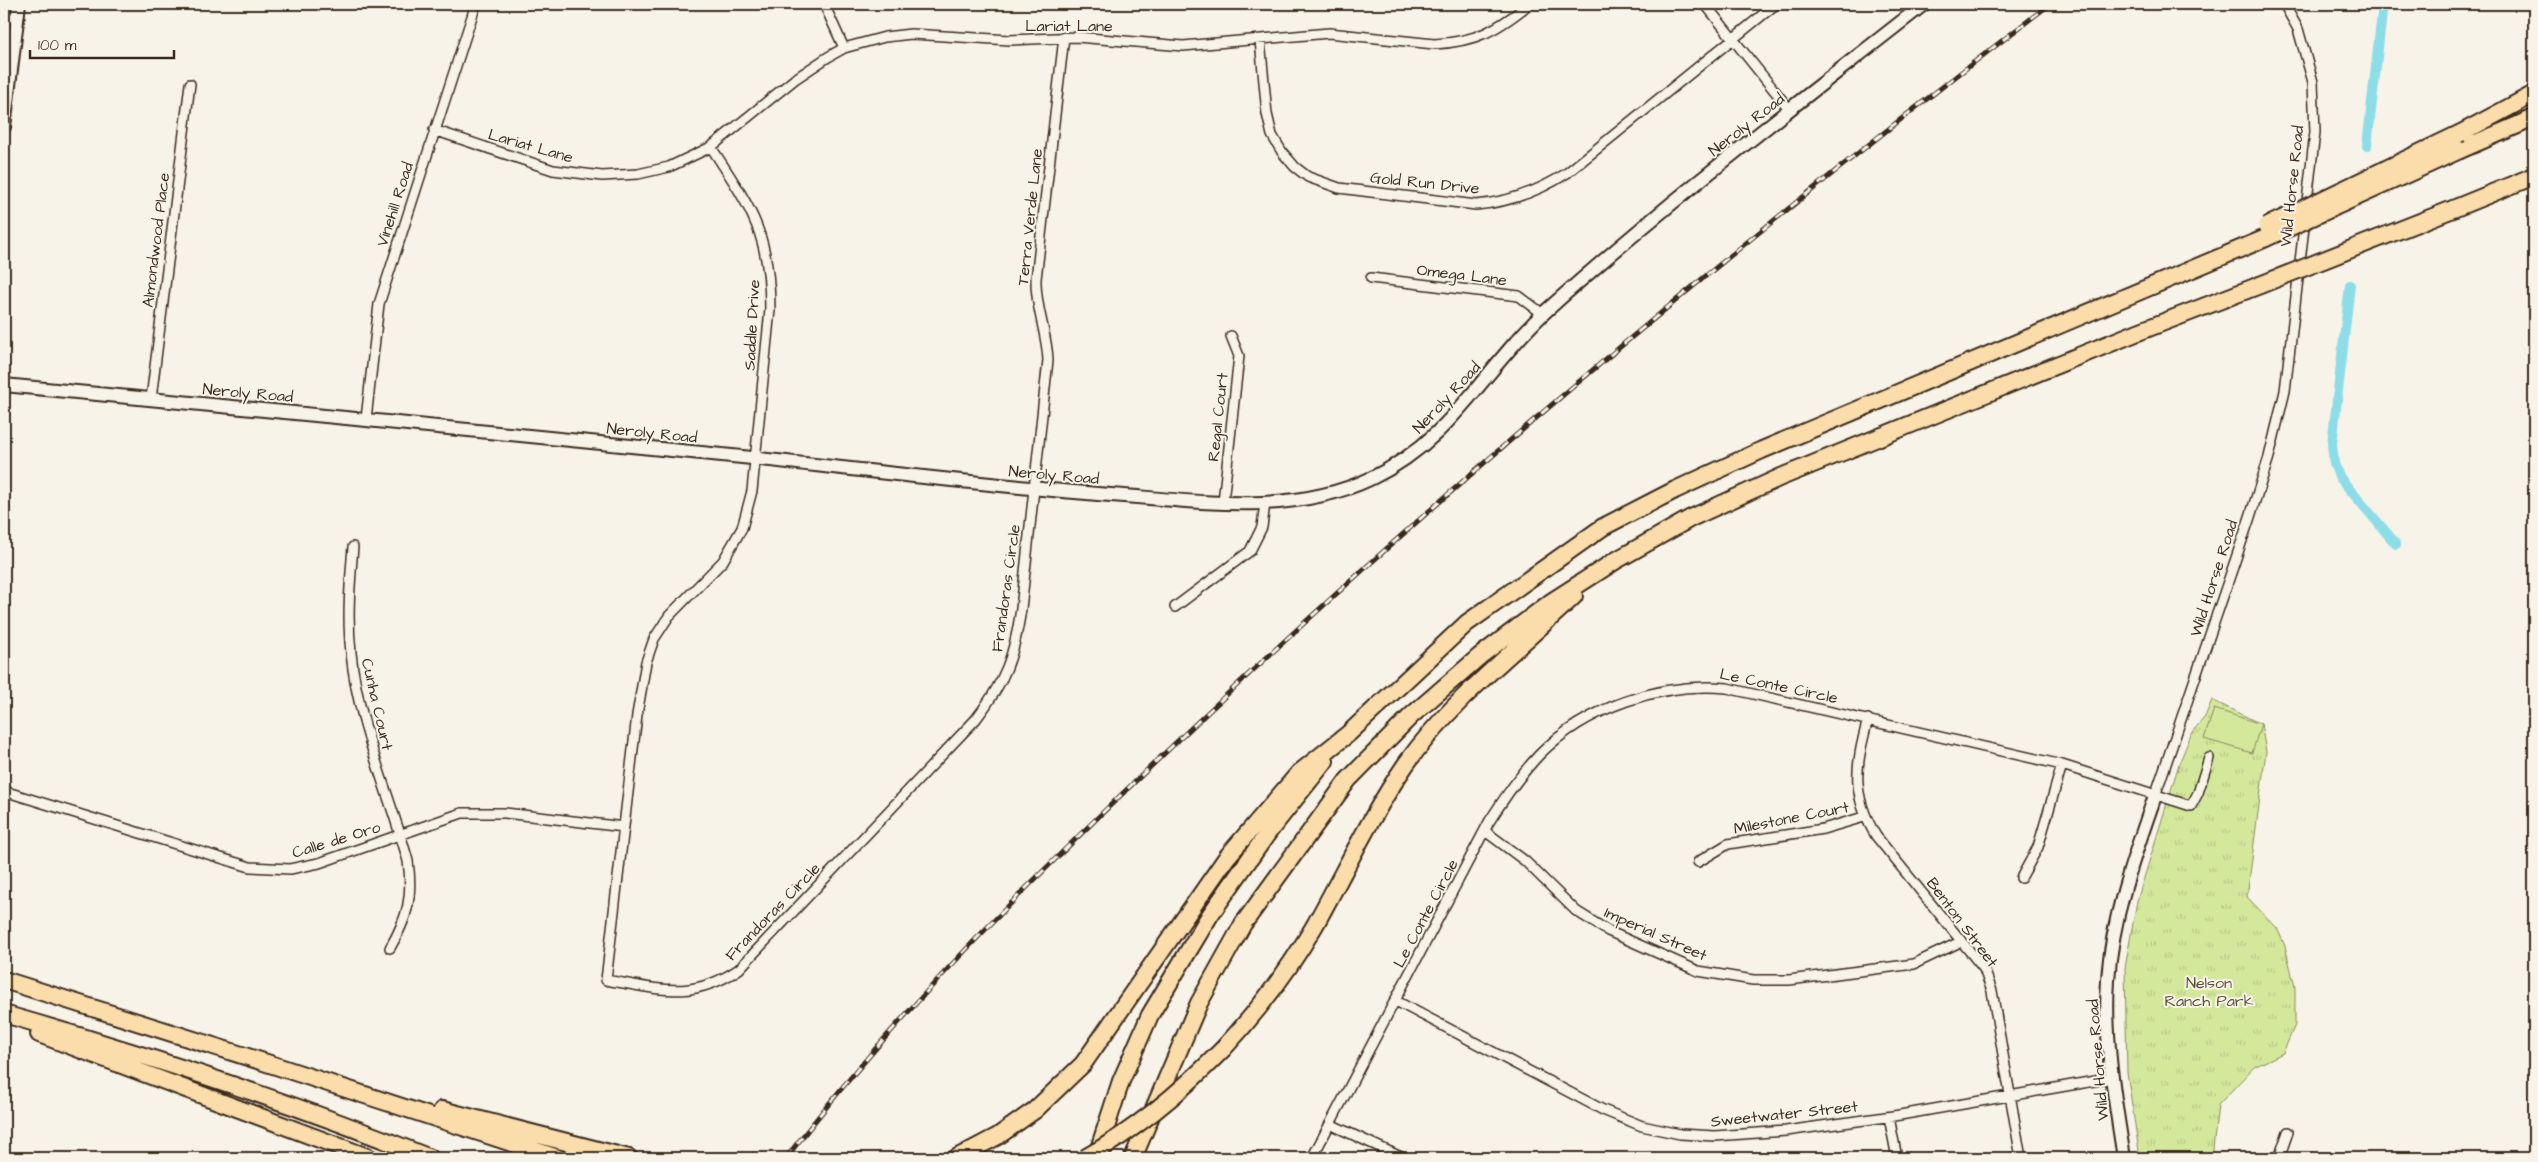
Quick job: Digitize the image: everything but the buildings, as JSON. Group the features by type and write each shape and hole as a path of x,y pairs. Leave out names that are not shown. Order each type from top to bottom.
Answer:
{"highway":[{"path":"956,1158 1017,1123 1051,1096 1078,1070 1110,1028 1167,942 1233,850 1299,773 1348,734 1467,623 1603,527 1675,490 1762,450 2073,319 2142,292 2462,133 2534,94"},
{"path":"2266,232 2534,118"},
{"path":"1134,1158 1199,1002 1238,933 1348,780 1411,716 1480,656 1551,602 1691,518 1781,477 2129,335 2534,176"},
{"path":"2453,209 2534,188"},
{"path":"1085,1158 1118,1138 1162,1105 1224,1049 1264,1003 1291,964 1378,808 1423,741 1477,682 1537,631 1600,571"},
{"path":"1096,1158 1121,1081 1150,1015 1210,915 1264,837 1348,734"},
{"path":"4,980 316,1078 558,1158"},
{"path":"4,1014 218,1080 291,1105 430,1158"},
{"path":"4,1020 370,1158"},
{"path":"316,1078 629,1158"}],"street":[{"path":"4,127 19,4"},
{"name":"Vinehill Road","path":"366,419 379,304 476,4"},
{"path":"824,4 844,48"},
{"name":"Lariat Lane","path":"434,130 553,170 602,176 638,174 669,167 711,147 795,79 844,48 885,37 911,34 1010,40 1064,37 1101,38 1183,46 1329,33 1449,44 1486,34 1504,24 1529,4"},
{"path":"1705,4 1790,110"},
{"name":"Gold Run Drive","path":"1260,40 1267,114 1272,135 1282,152 1295,167 1308,177 1339,188 1454,204 1476,204 1511,200 1548,186 1567,173 1776,4"},
{"name":"Neroly Road","path":"4,384 756,458 1033,489 1223,502 1265,503 1284,502 1336,492 1367,481 1406,459 1445,427 1543,314 1645,226 1924,4"},
{"name":"Wild Horse Road","path":"2124,1158 2112,1078 2107,1020 2112,941 2135,851 2269,457 2284,391 2315,132 2313,82 2298,29 2284,4"},
{"path":"4,17 17,19"},
{"name":"Terra Verde Lane","path":"1033,489 1048,360 1046,336 1036,294 1036,279 1064,37"},
{"name":"Almondwood Place","path":"151,399 190,84"},
{"name":"Saddle Drive","path":"711,147 753,214 762,236 770,279 770,310 756,458"},
{"name":"Omega Lane","path":"1371,278 1519,296 1543,314"},
{"name":"Regal Court","path":"1223,502 1239,356 1231,336"},
{"name":"Frandoras Circle","path":"756,458 751,498 742,528 733,546 723,560 669,616 654,639 646,662 637,715 606,980 652,988 694,990 723,980 739,969 976,719 999,687 1009,666 1016,642 1033,489"},
{"path":"1175,607 1250,551 1262,527 1265,503"},
{"name":"Cunha Court","path":"353,547 349,618 355,684 367,734 408,861 410,900 401,930 390,948"},
{"name":"Le Conte Circle","path":"1312,1158 1485,831 1513,785 1540,754 1564,734 1597,714 1626,700 1683,688 1710,686 1727,688 2062,765 2191,806 2198,793 2209,758"},
{"name":"Benton Street","path":"1868,719 1857,763 1856,779 1864,818 1876,836 1984,969 1992,991 2012,1095 2021,1158"},
{"path":"2021,878 2038,847 2062,765"},
{"name":"Calle de Oro","path":"4,790 228,861 271,869 319,863 445,817 475,812 624,827"},
{"name":"Milestone Court","path":"1698,862 1728,844 1823,829 1864,818"},
{"name":"Imperial Street","path":"1485,831 1525,861 1576,911 1608,931 1698,971 1753,980 1789,980 1914,964 1962,941"},
{"name":"Sweetwater Street","path":"1396,1001 1557,1088 1603,1110 1642,1126 1680,1134 1715,1136 1786,1131 1889,1117 2112,1078"},
{"path":"1889,1117 1897,1158"},
{"path":"1330,1124 1403,1158"},
{"path":"2278,1158 2288,1132"}],"green space":[{"name":"Nelson Ranch Park","path":"2212,700 2261,724 2266,751 2247,897 2277,928 2285,946 2295,987 2295,1025 2283,1053 2254,1067 2218,1105 2212,1158 2140,1158 2127,1072 2125,968 2137,901 2179,764 2192,732 2205,717"},
{"path":"2214,709 2261,724 2252,753 2204,739"}],"waterway":[{"path":"2367,146 2383,4"},
{"path":"2350,285 2332,444 2334,464 2340,478 2396,544"}],"railway":[{"path":"786,1158 883,1040 987,928 1095,820 1307,620 1514,437 1725,260 2050,4"}]}
